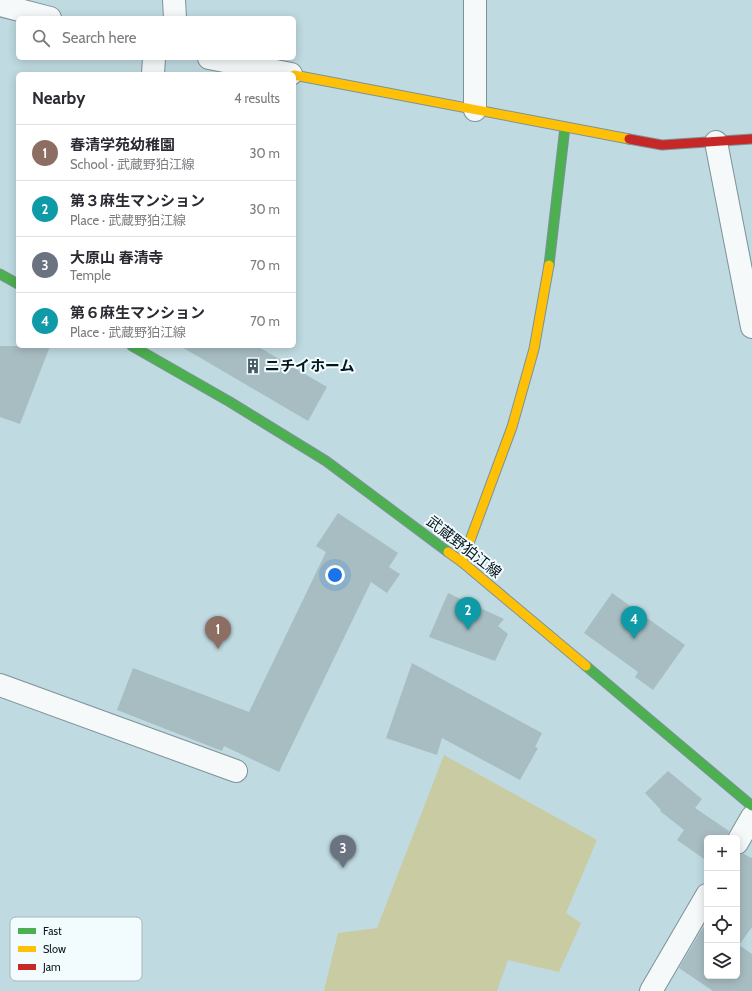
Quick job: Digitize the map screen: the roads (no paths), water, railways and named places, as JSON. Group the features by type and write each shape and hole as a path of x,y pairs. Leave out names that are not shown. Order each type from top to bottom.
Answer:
{"street":[{"path":"174,0 175,16"},
{"path":"475,0 475,110"},
{"path":"0,5 42,16"},
{"path":"153,72 154,60"},
{"path":"219,60 281,72"},
{"path":"296,75 662,145 752,139"},
{"path":"462,562 512,427 534,349 549,265 565,127"},
{"path":"716,142 752,327"},
{"path":"0,274 16,283"},
{"name":"武蔵野狛江線","path":"136,348 230,402 326,460 462,562 752,806"},
{"path":"0,685 236,771"},
{"path":"740,838 752,817"},
{"path":"651,991 704,900"}],"place":[{"name":"ニチイホーム","path":"253,366"},
{"name":"第３麻生マンション","path":"468,630"},
{"name":"第６麻生マンション","path":"634,639"},
{"name":"春清学苑幼稚園","path":"218,649"},
{"name":"大原山 春清寺","path":"343,868"}]}
